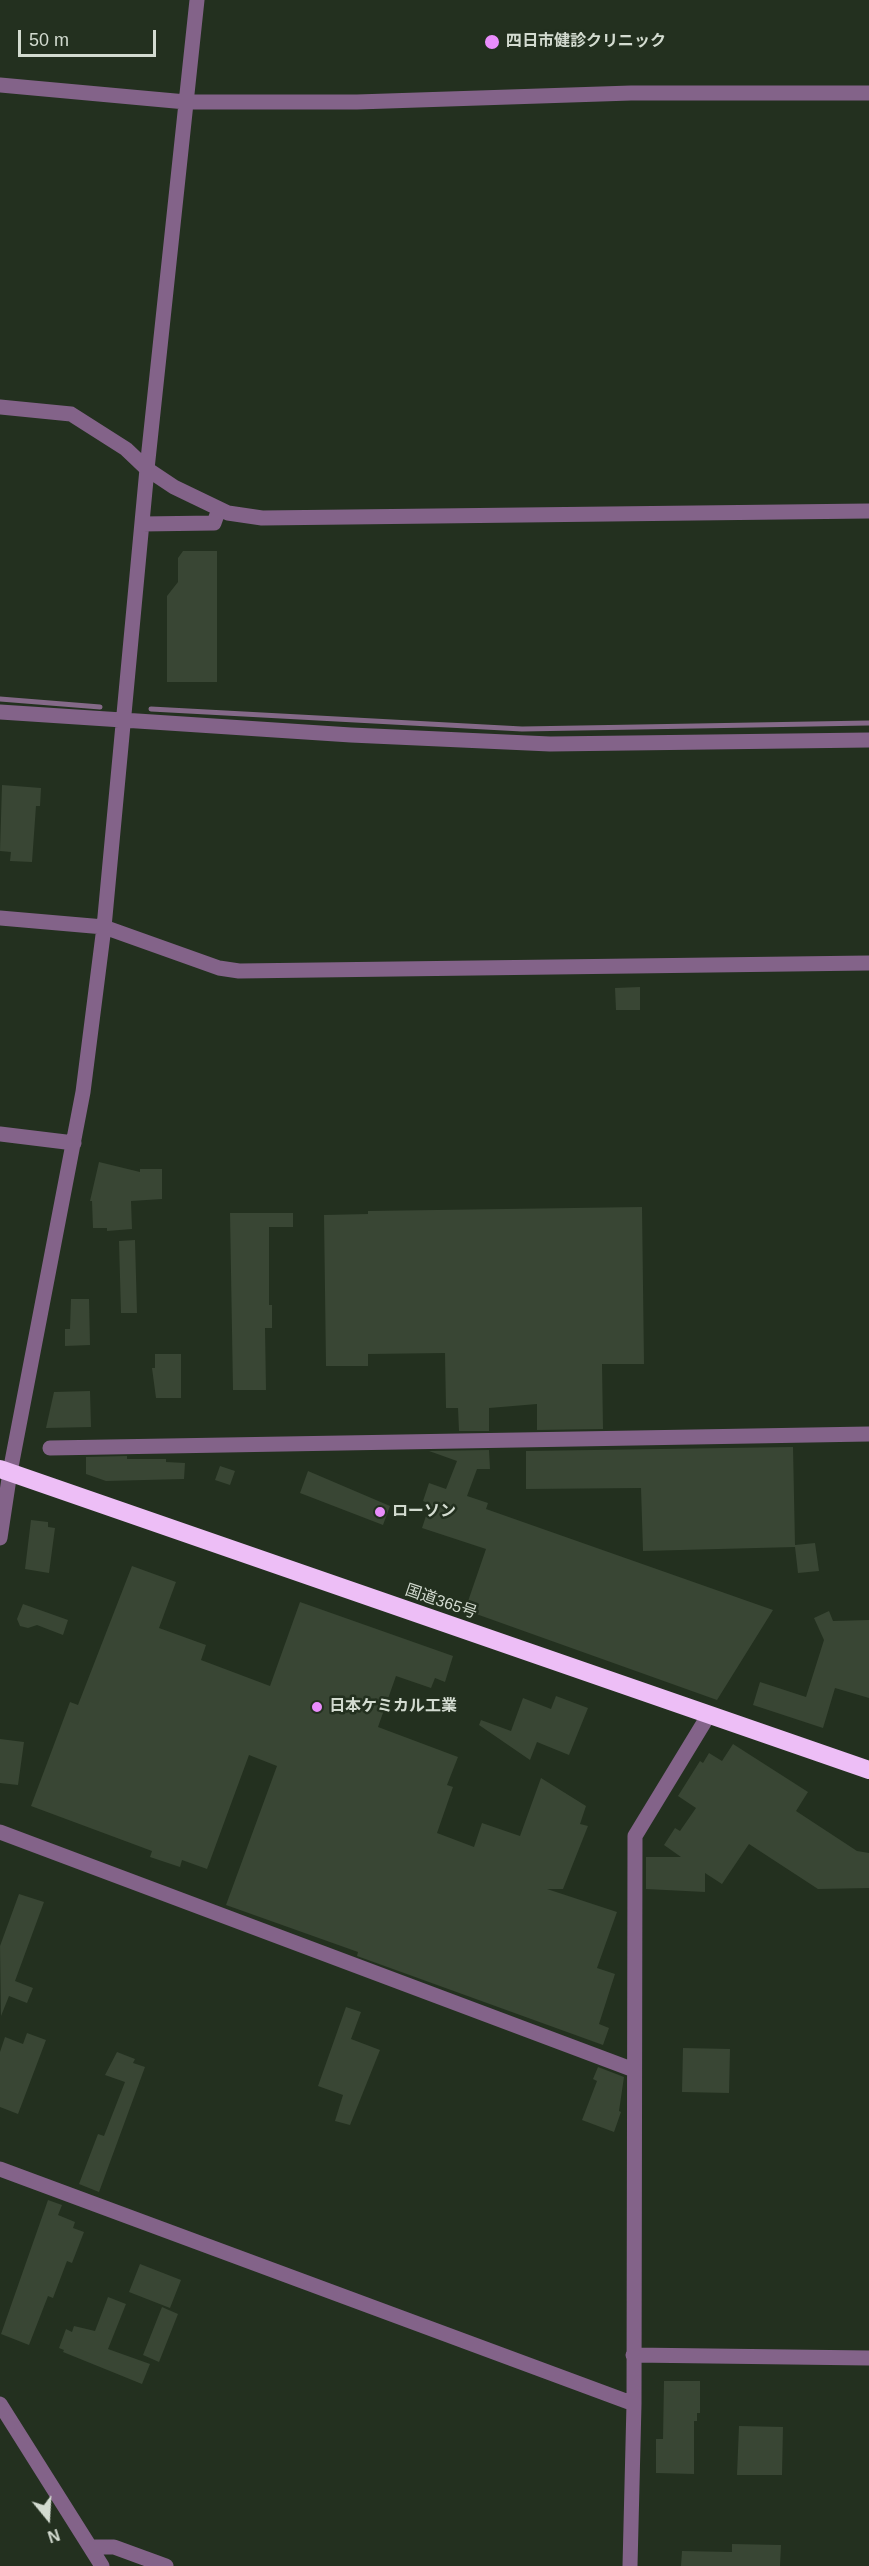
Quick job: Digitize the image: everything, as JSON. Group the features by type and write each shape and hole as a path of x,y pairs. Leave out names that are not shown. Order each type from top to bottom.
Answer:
{"highway":[{"name":"国道365号","path":"5,1471 869,1770"}],"street":[{"path":"0,1538 5,1471 83,1092 104,927 147,469 197,0"},
{"path":"0,85 186,102 357,102 631,93 869,93"},
{"path":"0,407 71,414 126,448 147,469 174,487 228,513 262,518 869,511"},
{"path":"142,524 214,524 219,508"},
{"path":"0,712 351,735 550,744 869,740"},
{"path":"0,918 104,927 219,968 239,971 869,963"},
{"path":"0,1134 74,1143"},
{"path":"50,1448 869,1434"},
{"path":"630,2566 634,2404 635,1836 708,1716"},
{"path":"0,1832 634,2070"},
{"path":"0,2169 634,2404"},
{"path":"633,2355 869,2358"},
{"path":"0,2404 102,2566"},
{"path":"90,2547 114,2547 166,2566"}],"building":[{"path":"183,551 217,551 217,682 167,682 167,596 178,582 178,558"},
{"path":"2,785 41,788 40,806 36,806 32,862 10,861 11,852 0,851"},
{"path":"640,987 640,1010 616,1010 615,988"},
{"path":"99,1162 140,1172 140,1169 162,1169 162,1199 131,1201 132,1229 107,1231 107,1228 93,1228 92,1201 90,1201"},
{"path":"642,1207 644,1364 602,1364 603,1429 537,1430 537,1404 489,1408 489,1431 459,1431 458,1408 446,1408 445,1353 368,1354 368,1366 326,1366 324,1215 368,1214 368,1211"},
{"path":"230,1213 293,1213 293,1227 269,1227 269,1305 272,1305 272,1328 265,1328 266,1390 233,1390"},
{"path":"135,1240 137,1313 121,1313 119,1241"},
{"path":"71,1299 89,1299 90,1345 65,1346 65,1329 70,1329"},
{"path":"155,1354 181,1354 181,1398 156,1398 152,1368 155,1368"},
{"path":"90,1391 91,1427 46,1428 54,1392"},
{"path":"793,1447 795,1545 815,1543 819,1571 798,1573 795,1547 643,1551 641,1488 526,1489 526,1451"},
{"path":"489,1450 490,1469 477,1469 467,1496 488,1503 486,1509 773,1610 717,1700 465,1610 486,1549 422,1528 430,1504 423,1501 429,1483 446,1489 457,1461 429,1451"},
{"path":"127,1456 127,1459 166,1459 166,1462 185,1463 184,1479 106,1481 86,1474 86,1457"},
{"path":"220,1466 235,1471 230,1485 215,1480"},
{"path":"308,1471 390,1506 383,1525 300,1493"},
{"path":"31,1520 48,1522 48,1527 55,1528 49,1573 25,1569"},
{"path":"132,1566 176,1582 159,1628 206,1645 201,1660 270,1686 300,1602 453,1656 445,1682 435,1678 431,1688 396,1676 378,1727 458,1757 447,1785 453,1787 437,1833 474,1847 482,1823 520,1836 541,1778 586,1806 580,1824 588,1826 563,1889 547,1889 617,1912 597,1968 615,1974 599,2024 609,2028 603,2045 357,1956 358,1952 226,1905 277,1766 249,1755 207,1869 182,1860 180,1867 150,1857 152,1851 31,1806 70,1702 78,1705"},
{"path":"23,1604 68,1620 63,1635 37,1625 28,1628 20,1626 17,1619"},
{"path":"829,1611 833,1621 869,1620 869,1698 835,1688 823,1728 753,1705 760,1682 806,1697 824,1640 814,1618"},
{"path":"556,1696 588,1708 569,1755 537,1742 530,1760 479,1725 481,1720 511,1731 523,1698 551,1709"},
{"path":"0,1739 24,1742 18,1785 0,1783"},
{"path":"733,1744 808,1792 796,1811 857,1851 869,1853 869,1888 818,1889 749,1844 722,1884 705,1873 705,1892 646,1889 646,1857 681,1857 664,1845 675,1828 680,1831 696,1808 678,1796 700,1761 703,1763 709,1753 722,1761"},
{"path":"19,1894 44,1902 15,1981 33,1988 27,2003 9,1996 1,2016 0,1946"},
{"path":"346,2007 361,2012 351,2039 380,2050 350,2125 335,2121 343,2095 318,2086"},
{"path":"27,2033 46,2040 18,2114 0,2107 0,2052 5,2037 23,2044"},
{"path":"683,2048 730,2049 729,2093 682,2092"},
{"path":"117,2052 135,2059 133,2063 145,2067 99,2192 79,2184 98,2134 104,2136 125,2082 105,2075"},
{"path":"598,2067 624,2077 619,2111 621,2112 614,2132 582,2120 597,2081 593,2079"},
{"path":"48,2200 62,2205 58,2215 75,2222 73,2228 84,2232 72,2263 67,2261 53,2298 48,2296 29,2345 1,2334"},
{"path":"140,2264 181,2280 170,2308 129,2292"},
{"path":"108,2297 126,2304 108,2349 150,2364 142,2384 63,2352 64,2350 59,2348 66,2329 72,2332 74,2326 95,2331"},
{"path":"162,2307 178,2314 159,2362 143,2355"},
{"path":"664,2381 700,2381 700,2413 697,2413 697,2421 694,2421 694,2474 656,2473 656,2439 663,2439"},
{"path":"739,2426 783,2427 782,2475 737,2475"},
{"path":"732,2544 781,2545 780,2566 681,2566 682,2551 732,2552"}],"waterway":[{"path":"0,699 100,707"},
{"path":"151,709 522,729 869,723"}],"place":[{"name":"四日市健診クリニック","path":"492,42"},
{"name":"ローソン","path":"380,1512"},
{"name":"日本ケミカル工業","path":"317,1707"}]}
